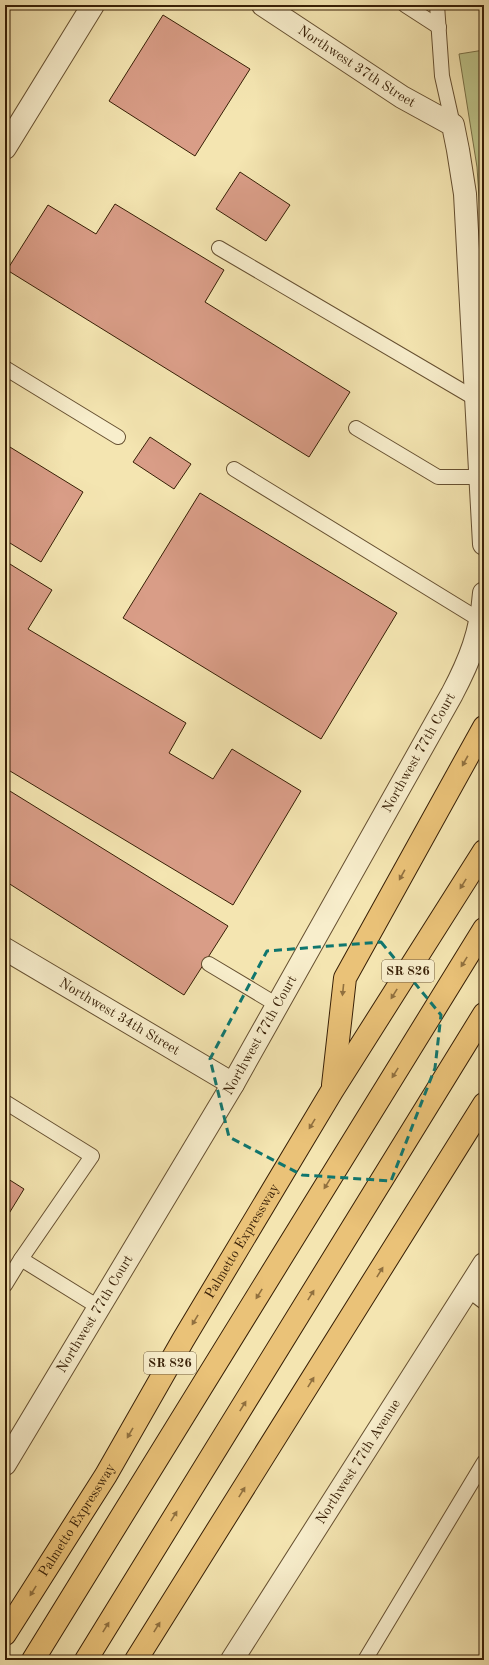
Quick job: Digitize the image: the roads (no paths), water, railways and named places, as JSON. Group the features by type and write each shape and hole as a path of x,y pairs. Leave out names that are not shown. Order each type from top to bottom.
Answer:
{"highway":[{"path":"332,1091 345,978 484,727"},
{"name":"Palmetto Expressway","path":"5,1634 106,1475 183,1340 332,1091 484,851"},
{"path":"33,1660 484,929"},
{"path":"86,1660 484,1014"},
{"path":"136,1660 446,1167 484,1104"},
{"path":"446,1167 484,1126"}],"street":[{"path":"5,148 93,5"},
{"name":"Northwest 37th Street","path":"263,5 402,97 453,125"},
{"path":"453,125 465,194 484,544"},
{"name":"Northwest 77th Court","path":"5,1464 100,1308 233,1084 452,694 470,660 475,645 484,594"},
{"name":"Northwest 34th Street","path":"5,949 233,1084"},
{"name":"Northwest 77th Avenue","path":"232,1660 476,1296 484,1264"}],"lane":[{"path":"405,5 439,27"},
{"path":"437,5 442,76 453,125"},
{"path":"219,248 476,399"},
{"path":"5,368 118,438"},
{"path":"356,428 438,477 481,477"},
{"path":"234,469 480,620"},
{"path":"209,964 278,1006"},
{"path":"5,1102 92,1156 21,1259 5,1285"},
{"path":"21,1259 100,1308"},
{"path":"365,1660 484,1462"}]}
